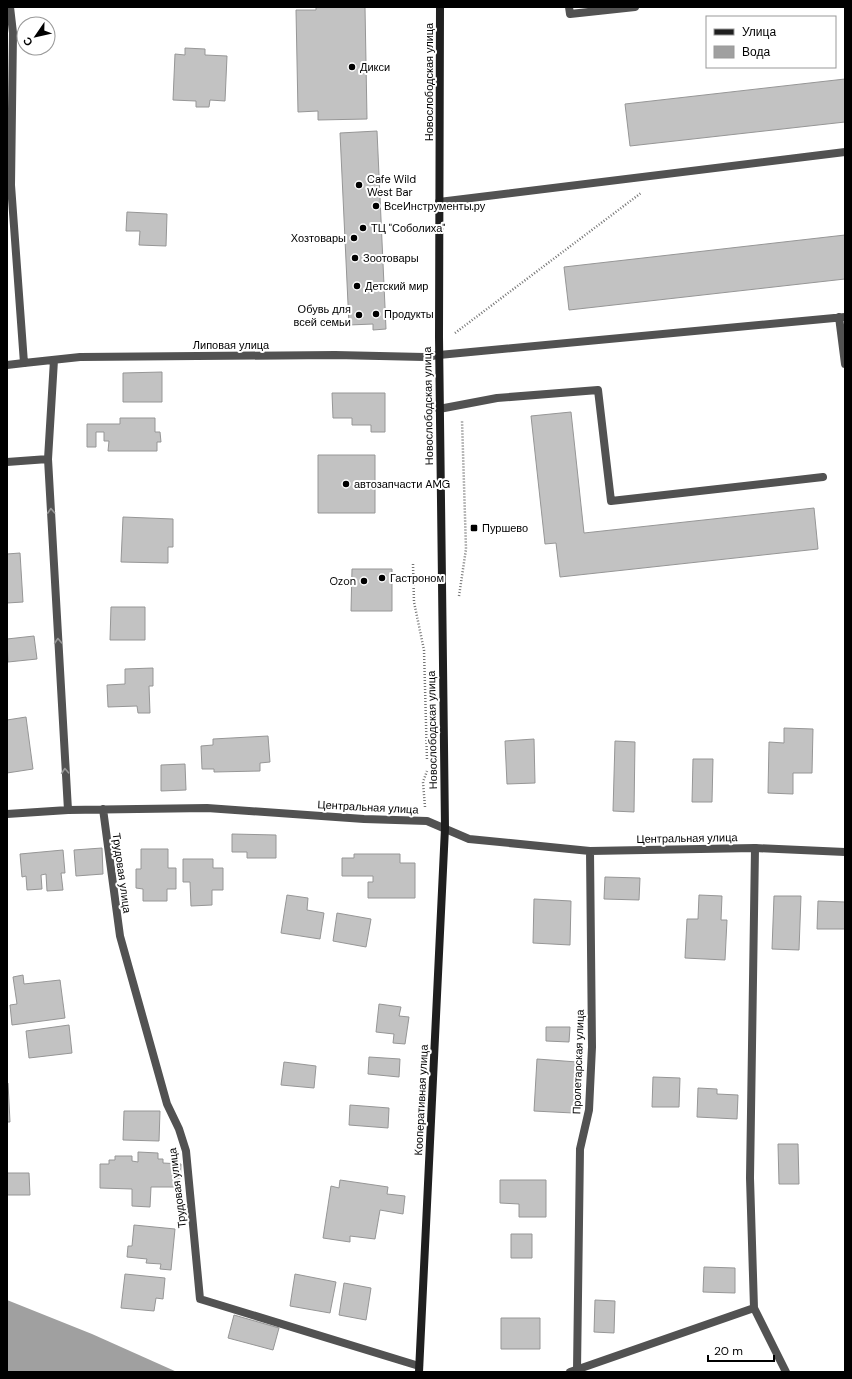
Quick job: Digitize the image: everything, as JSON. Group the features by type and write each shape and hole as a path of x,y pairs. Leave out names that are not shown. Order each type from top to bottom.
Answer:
{"main road":[{"name":"Новослободская улица","path":"440,7 439,409 445,828"},
{"name":"Кооперативная улица","path":"419,1369 445,828"}],"street":[{"path":"10,7 13,33 11,185 24,363"},
{"path":"569,7 570,14 635,7"},
{"path":"439,202 845,152"},
{"path":"842,317 845,364"},
{"name":"Липовая улица","path":"7,365 80,356 335,355 424,357 842,317"},
{"path":"54,360 48,459 68,810"},
{"path":"439,409 497,398 598,390 611,501 823,477"},
{"path":"7,462 48,459"},
{"name":"Центральная улица","path":"7,814 68,810 207,808 364,819 427,821 469,839 590,851 754,848 845,852"},
{"name":"Трудовая улица","path":"103,809 120,936 167,1104 179,1129 186,1151 200,1299 419,1369"},
{"path":"754,848 750,1178 754,1308 786,1372"},
{"name":"Пролетарская улица","path":"573,1371 580,1149 589,1110 592,1047 590,851"},
{"path":"573,1371 754,1308"}],"path":[{"path":"439,337 450,337 666,174"},
{"path":"458,602 466,549 462,405"},
{"path":"413,564 414,602 424,650 427,773 423,782 427,821"}],"water":[{"path":"7,1300 92,1334 177,1372 7,1372"}],"building":[{"path":"316,7 365,7 367,119 318,120 318,111 298,112 296,10 316,10"},
{"path":"185,48 205,49 205,55 227,56 225,101 210,100 209,107 196,107 196,101 173,100 175,54 185,55"},
{"path":"845,79 845,122 630,146 625,104"},
{"name":"ТЦ \"Соболиха\"","path":"377,131 386,329 373,330 373,324 349,325 340,133"},
{"path":"127,212 167,214 166,246 139,245 140,231 126,231"},
{"path":"845,235 845,279 569,310 564,267"},
{"path":"162,372 162,402 123,402 123,373"},
{"path":"332,393 385,393 385,432 371,432 371,425 352,425 352,418 333,418"},
{"path":"571,412 584,533 814,508 818,549 560,577 556,543 545,544 531,416"},
{"path":"120,418 155,418 155,432 160,432 161,442 157,442 157,451 108,451 109,441 104,441 104,432 96,432 96,447 87,447 87,424 120,424"},
{"name":"автозапчасти AMG","path":"318,455 375,455 375,513 318,513"},
{"path":"123,517 173,519 173,547 168,547 168,563 121,562"},
{"path":"20,553 23,602 7,603 7,554"},
{"path":"352,569 392,569 392,611 351,611"},
{"path":"111,607 145,607 145,640 110,640"},
{"path":"34,636 37,659 8,662 7,639"},
{"path":"153,668 153,686 149,686 150,713 138,713 137,706 108,707 107,685 125,684 125,669"},
{"path":"26,717 33,769 7,773 7,720"},
{"path":"784,728 813,729 812,773 793,773 793,794 768,793 769,742 784,743"},
{"path":"268,736 270,762 260,763 260,771 214,772 214,769 202,769 201,746 213,745 213,739"},
{"path":"534,739 535,783 507,784 505,741"},
{"path":"615,741 635,742 634,812 613,811"},
{"path":"693,759 713,759 712,802 692,802"},
{"path":"185,764 186,790 161,791 161,765"},
{"path":"232,834 276,835 276,858 247,858 247,852 232,852"},
{"path":"102,848 103,874 76,876 74,850"},
{"path":"141,849 168,849 168,868 176,868 176,889 167,889 167,901 143,901 143,889 136,888 136,869 141,869"},
{"path":"63,850 65,873 61,873 63,890 47,891 46,874 41,875 42,889 27,890 26,876 22,877 20,854"},
{"path":"354,854 400,854 400,863 415,863 415,898 368,898 368,882 373,882 373,876 342,876 342,858 354,858"},
{"path":"183,859 213,859 213,868 223,868 223,890 212,890 212,905 191,906 190,882 183,882"},
{"path":"605,877 640,878 639,900 604,899"},
{"path":"287,895 308,898 307,910 324,913 320,939 281,933"},
{"path":"699,895 722,896 721,920 727,920 725,960 685,958 687,919 698,919"},
{"path":"774,896 801,896 799,950 772,949"},
{"path":"534,899 571,901 570,945 533,943"},
{"path":"818,901 845,902 845,929 817,929"},
{"path":"337,913 371,919 366,947 333,941"},
{"path":"23,975 24,984 60,980 65,1018 12,1025 10,1005 17,1004 13,977"},
{"path":"379,1004 401,1007 399,1016 409,1017 405,1044 393,1043 394,1034 376,1032"},
{"path":"69,1025 72,1053 29,1058 26,1031"},
{"path":"546,1027 570,1027 569,1042 546,1041"},
{"path":"369,1057 400,1059 399,1077 368,1074"},
{"path":"537,1059 577,1062 573,1113 534,1111"},
{"path":"284,1062 316,1066 314,1088 281,1085"},
{"path":"653,1077 680,1078 679,1107 652,1107"},
{"path":"8,1083 10,1122 7,1122"},
{"path":"698,1088 717,1089 717,1094 738,1095 737,1119 697,1117"},
{"path":"350,1105 389,1108 388,1128 349,1125"},
{"path":"124,1111 160,1111 159,1141 123,1140"},
{"path":"778,1144 798,1144 799,1184 779,1184"},
{"path":"138,1152 158,1153 158,1159 163,1159 163,1163 181,1164 180,1187 151,1187 150,1207 132,1206 132,1189 100,1188 100,1164 109,1164 109,1160 115,1160 115,1156 132,1156 132,1161 138,1162"},
{"path":"7,1173 29,1173 30,1195 7,1195"},
{"path":"340,1180 388,1187 387,1194 405,1196 403,1214 380,1210 375,1239 350,1236 350,1242 323,1238 331,1186 339,1188"},
{"path":"500,1180 546,1180 546,1217 519,1217 519,1204 500,1203"},
{"path":"134,1225 175,1229 171,1270 160,1269 161,1264 146,1263 147,1259 127,1257 128,1246 132,1246"},
{"path":"511,1234 532,1234 532,1258 511,1258"},
{"path":"704,1267 735,1268 735,1293 703,1292"},
{"path":"125,1274 165,1278 163,1299 156,1298 154,1311 121,1308"},
{"path":"295,1274 336,1282 330,1313 290,1306"},
{"path":"344,1283 371,1288 366,1320 339,1315"},
{"path":"595,1300 615,1301 614,1333 594,1332"},
{"path":"234,1315 279,1328 273,1350 228,1338"},
{"path":"501,1318 540,1318 540,1349 501,1349"}],"place":[{"name":"Дикси","path":"352,67"},
{"name":"Cafe Wild West Bar","path":"359,185"},
{"name":"ВсеИнструменты.ру","path":"376,206"},
{"name":"ТЦ \"Соболиха\"","path":"363,228"},
{"name":"Хозтовары","path":"354,238"},
{"name":"Зоотовары","path":"355,258"},
{"name":"Детский мир","path":"357,286"},
{"name":"Продукты","path":"376,314"},
{"name":"Обувь для всей семьи","path":"359,315"},
{"name":"автозапчасти AMG","path":"346,484"},
{"name":"Пуршево","path":"474,528"},
{"name":"Гастроном","path":"382,578"},
{"name":"Ozon","path":"364,581"}]}
